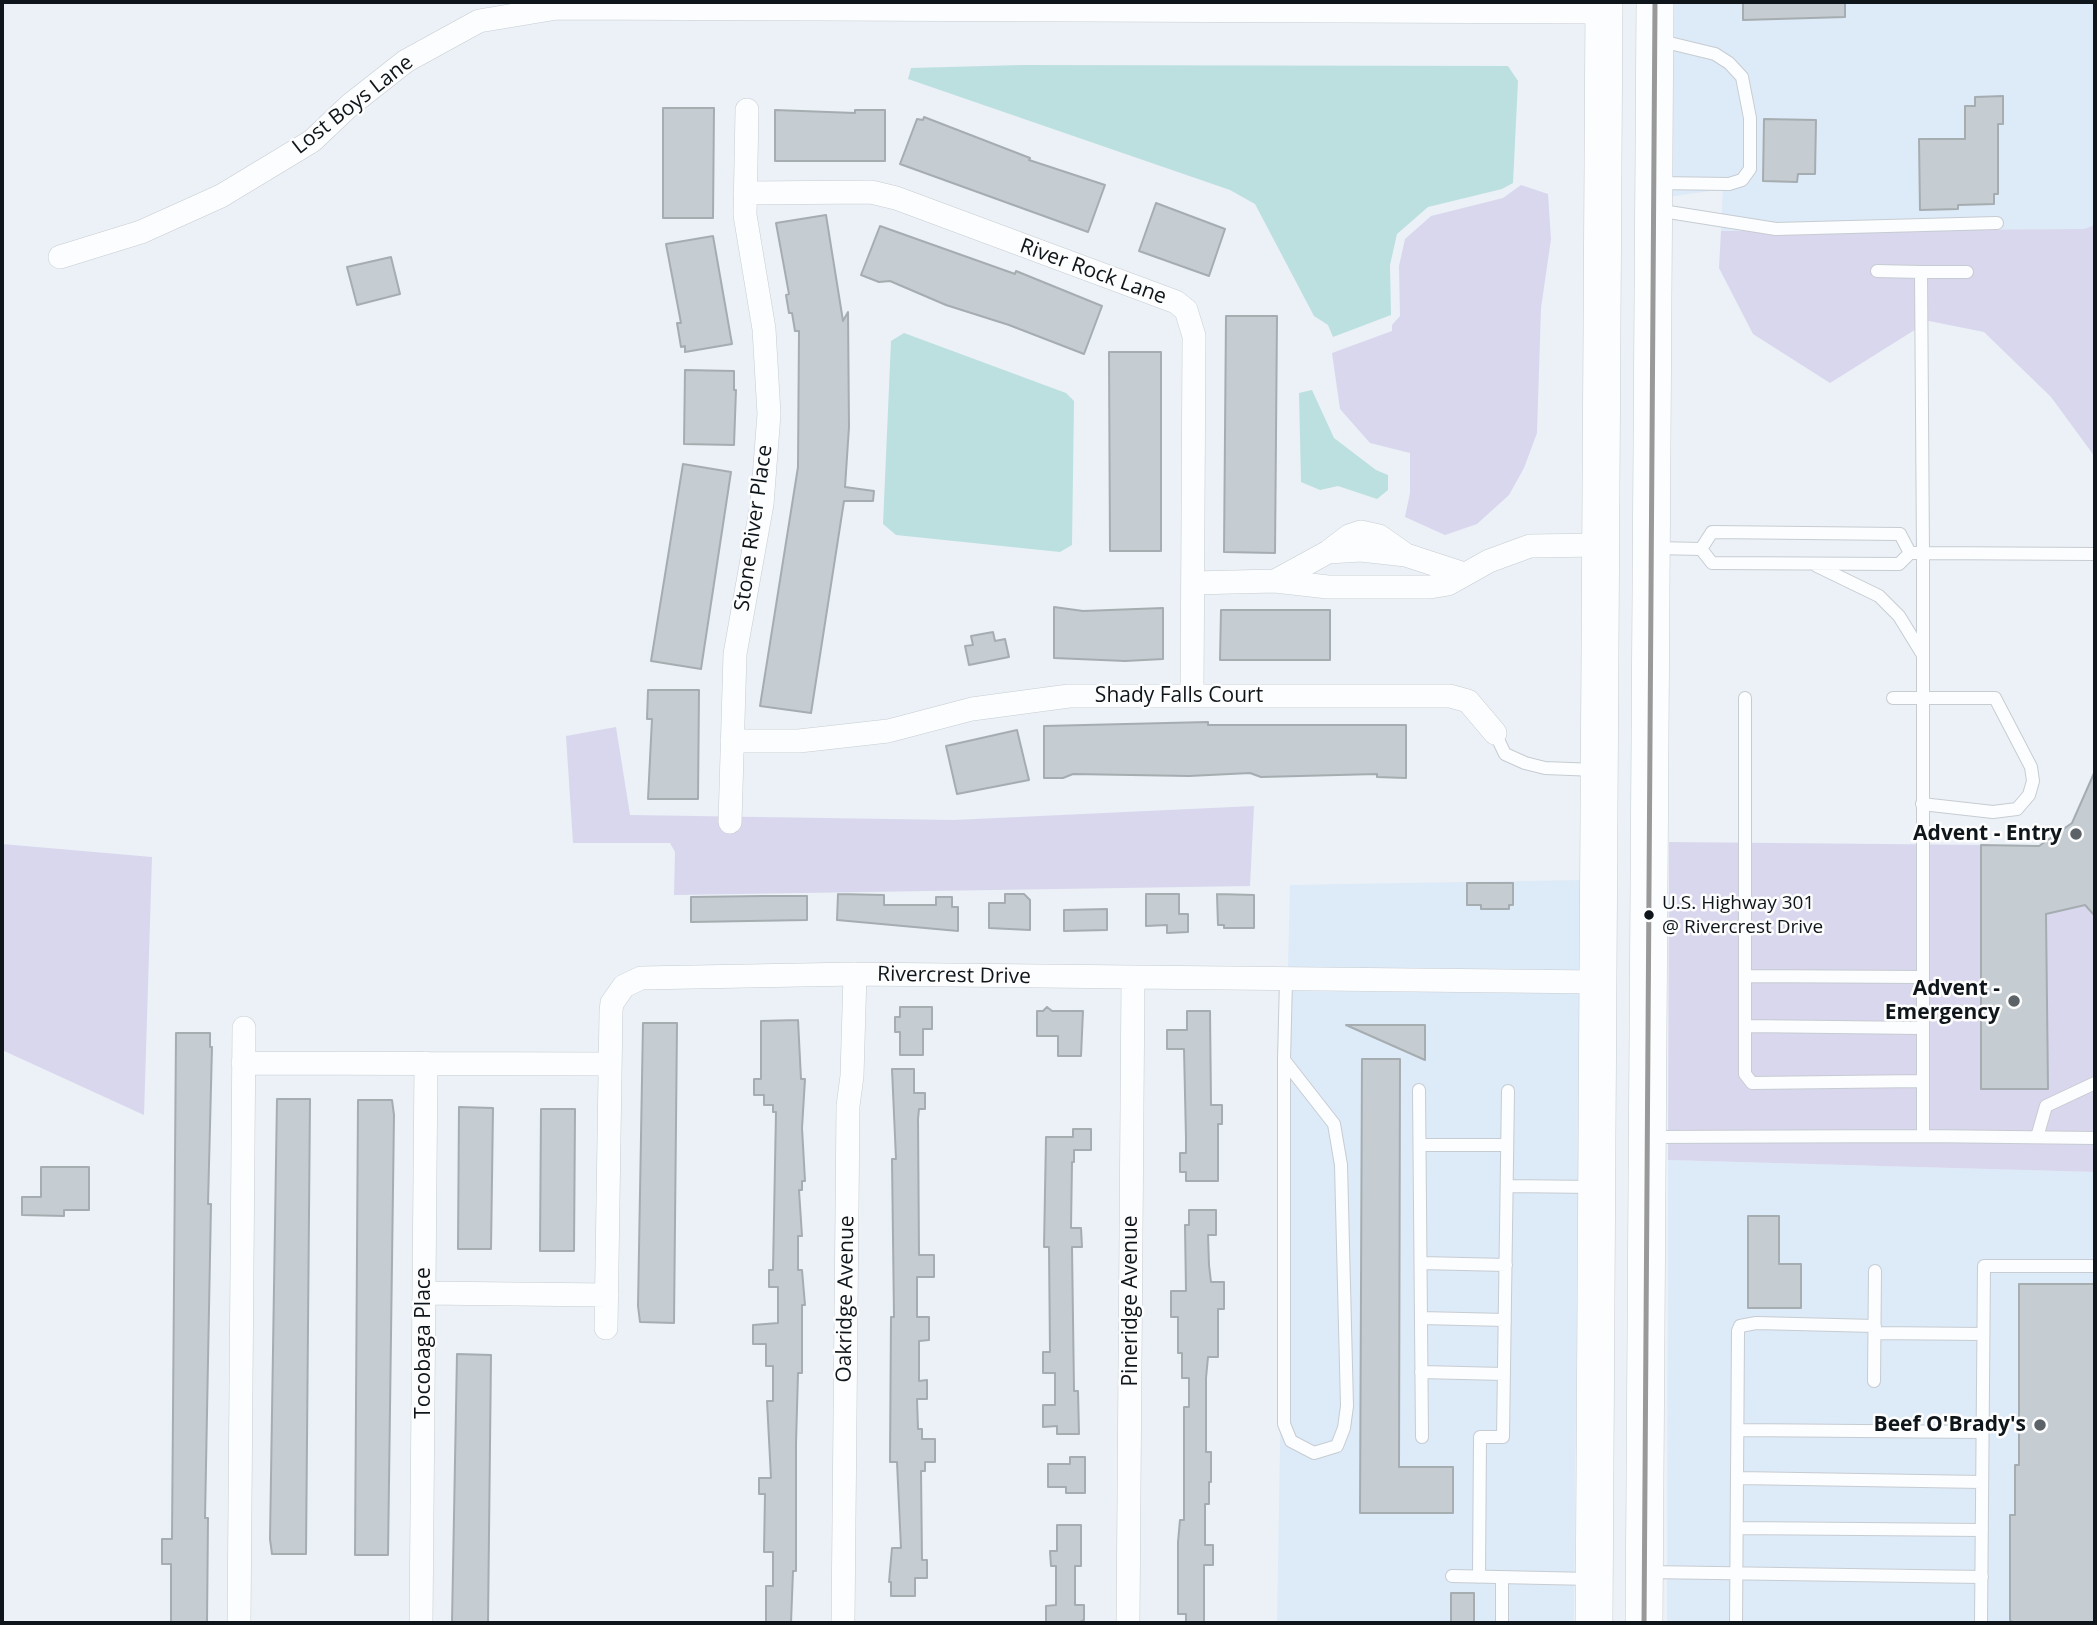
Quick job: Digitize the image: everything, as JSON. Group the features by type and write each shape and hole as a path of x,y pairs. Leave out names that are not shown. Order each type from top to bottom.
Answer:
{"main road":[{"path":"1644,1623 1655,2"},
{"path":"1604,7 1629,37 1636,118 1655,143"},
{"path":"1594,1623 1604,7"},
{"path":"1599,982 1650,982"},
{"path":"1596,1248 1619,1316 1621,1545 1628,1565 1644,1572"}],"street":[{"name":"Lost Boys Lane","path":"60,257 141,232 221,196 312,141 350,105 405,61 479,21 557,8 1604,7"},
{"name":"Stone River Place","path":"730,822 735,654 762,503 769,414 764,329 747,242 747,110"},
{"name":"River Rock Lane","path":"745,193 871,192 895,198 1176,302 1186,310 1194,336 1192,696"},
{"path":"1275,581 1336,551 1349,536 1371,532 1405,555 1464,574"},
{"path":"1193,583 1275,581 1351,587 1430,587 1448,584 1509,552 1530,546 1601,545"},
{"path":"1336,551 1351,587"},
{"name":"Shady Falls Court","path":"732,741 799,741 875,733 972,709 1069,696 1450,696 1468,701 1495,733"},
{"name":"Rivercrest Drive","path":"606,1328 612,1003 624,986 641,978 855,974 1599,982"},
{"name":"Oakridge Avenue","path":"843,1623 848,1107 852,1076 855,974"},
{"name":"Pineridge Avenue","path":"1128,1623 1133,978"},
{"path":"239,1623 244,1028"},
{"path":"243,1063 610,1064"},
{"name":"Tocobaga Place","path":"421,1623 426,1063"},
{"path":"424,1293 607,1295"}],"lane":[{"path":"1655,40 1715,54 1729,63 1742,77 1751,118 1751,169 1742,180 1729,184 1655,197"},
{"path":"1655,197 1776,229 1997,223"},
{"path":"1877,271 1967,272"},
{"path":"1921,272 1917,553 1923,655 1923,1136"},
{"path":"1701,548 1712,532 1900,534 1917,553"},
{"path":"1653,548 1701,548"},
{"path":"1701,548 1712,563 1899,564 1917,553 2095,554"},
{"path":"1810,564 1879,596 1899,616 1923,655"},
{"path":"1745,698 1745,1074 1752,1083 1921,1081"},
{"path":"1893,698 1995,698 2032,768 2033,781 2029,795 2017,809 1993,812 1922,804"},
{"name":"Shady Falls Court","path":"1495,733 1506,754 1525,763 1545,768 1600,770"},
{"path":"1745,976 1921,977"},
{"path":"1284,1060 1334,1124 1341,1166 1347,1406 1344,1428 1336,1446 1314,1453 1291,1441 1284,1424 1284,1060 1286,979"},
{"path":"1745,1026 1921,1028"},
{"path":"2037,1137 2046,1107 2095,1083"},
{"path":"1419,1090 1422,1437"},
{"path":"1479,1577 1480,1437 1503,1437 1508,1091"},
{"path":"1648,1137 2095,1138"},
{"path":"1420,1145 1507,1145"},
{"path":"1507,1186 1597,1187"},
{"path":"1421,1263 1506,1265"},
{"path":"1981,1623 1984,1266 2095,1266"},
{"path":"1874,1381 1875,1271"},
{"path":"1421,1318 1505,1320"},
{"path":"1736,1623 1740,1326 1756,1323 1983,1334"},
{"path":"1421,1372 1504,1374"},
{"path":"1738,1430 1983,1432"},
{"path":"1738,1478 1982,1482"},
{"path":"1737,1528 1982,1530"},
{"path":"1644,1572 1982,1577"},
{"path":"1452,1576 1594,1579"},
{"path":"1502,1578 1502,1623"}],"shaded area":[{"path":"1669,2 2095,2 2095,225 2084,229 1721,231 1723,189 1669,197"},
{"path":"1022,65 1508,66 1518,81 1513,183 1502,189 1428,207 1397,234 1390,265 1391,315 1333,337 1328,325 1314,316 1255,204 1230,190 908,79 911,68"},
{"path":"1521,185 1548,194 1551,239 1541,308 1537,433 1524,468 1509,495 1477,524 1445,535 1405,517 1410,493 1410,453 1370,443 1340,409 1332,353 1392,331 1392,325 1400,316 1399,266 1405,239 1431,216 1503,198"},
{"path":"2095,225 2095,457 2051,397 1984,332 1929,321 1830,383 1753,334 1719,268 1721,231 2084,229"},
{"path":"904,333 1066,393 1074,401 1072,545 1060,552 896,535 883,524 891,341"},
{"path":"1312,390 1334,438 1376,470 1388,475 1388,490 1377,499 1338,486 1320,490 1301,482 1299,393"},
{"path":"616,727 630,815 954,820 1254,806 1250,886 674,895 675,852 670,843 573,843 566,736"},
{"path":"1669,842 2095,846 2095,1172 1668,1160"},
{"path":"2,844 152,857 144,1115 2,1050"},
{"path":"1582,880 1581,971 1288,968 1290,885"},
{"path":"1288,991 1580,993 1574,1623 1277,1623"},
{"path":"1668,1160 2095,1172 2095,1623 1667,1623"}],"building":[{"path":"1743,2 1845,2 1845,17 1743,20"},
{"path":"2003,96 2003,124 1998,124 1998,194 1994,194 1994,204 1920,210 1919,139 1965,139 1965,106 1975,106 1975,97"},
{"path":"663,108 714,108 713,218 663,218"},
{"path":"775,110 855,113 855,110 885,110 885,161 775,161"},
{"path":"924,117 1030,158 1029,160 1105,185 1088,232 900,164 917,119 923,120"},
{"path":"1764,119 1816,120 1815,174 1798,174 1797,182 1763,181"},
{"path":"1156,203 1225,229 1209,276 1139,251"},
{"path":"826,215 843,321 848,312 849,427 845,487 874,491 873,501 844,501 811,713 760,706 798,467 799,331 795,331 792,313 789,313 786,295 789,294 776,223"},
{"path":"880,226 1015,274 1016,271 1102,306 1084,354 1009,325 946,305 890,281 879,282 861,275"},
{"path":"713,236 732,344 685,352 685,346 681,347 677,323 681,323 666,244"},
{"path":"391,257 400,294 357,305 347,267"},
{"path":"1226,316 1277,316 1275,553 1224,552"},
{"path":"1109,352 1161,352 1161,551 1110,551"},
{"path":"685,370 734,371 734,445 684,444"},
{"path":"683,464 731,472 701,669 651,661"},
{"path":"1054,607 1083,611 1163,608 1163,659 1125,661 1054,658"},
{"path":"1221,610 1330,610 1330,660 1220,660"},
{"path":"993,632 995,641 1005,639 1009,657 969,665 965,646 973,645 971,636"},
{"path":"648,690 699,690 698,799 648,799 652,719 647,719"},
{"path":"1208,722 1208,725 1406,725 1406,778 1377,777 1377,774 1261,777 1250,773 1189,776 1073,774 1063,778 1044,778 1044,726"},
{"path":"1017,730 1029,780 957,794 946,746"},
{"path":"2095,771 2095,916 2085,905 2046,914 2048,1089 1981,1089 1981,845 2039,846 2072,823"},
{"path":"1467,883 1513,883 1513,905 1509,905 1509,909 1481,909 1481,905 1467,905"},
{"path":"838,894 884,895 884,905 936,905 936,897 952,897 952,907 958,907 958,931 837,920"},
{"path":"1005,894 1024,894 1030,900 1030,930 989,928 989,903 1005,903"},
{"path":"1146,894 1179,894 1179,914 1188,914 1188,932 1167,933 1167,925 1146,926"},
{"path":"1217,894 1254,895 1254,928 1224,928 1224,925 1218,925"},
{"path":"807,896 807,920 691,922 691,897"},
{"path":"1107,909 1107,930 1064,931 1064,910"},
{"path":"900,1007 932,1007 932,1029 923,1029 923,1055 900,1055 900,1032 895,1032 895,1017 900,1017"},
{"path":"1047,1007 1052,1011 1083,1011 1081,1056 1058,1056 1058,1036 1037,1036 1037,1011 1043,1011"},
{"path":"1187,1011 1210,1011 1211,1105 1222,1105 1222,1124 1218,1124 1218,1181 1186,1181 1186,1172 1180,1172 1180,1153 1186,1153 1184,1049 1167,1049 1167,1030 1187,1030"},
{"path":"798,1020 801,1079 805,1079 802,1128 805,1181 802,1181 802,1190 799,1190 802,1236 798,1236 798,1270 802,1270 805,1305 802,1305 802,1373 798,1373 796,1571 793,1571 791,1623 766,1623 766,1586 773,1586 773,1552 764,1552 765,1494 759,1494 759,1478 771,1478 767,1401 773,1401 773,1366 766,1366 766,1344 753,1344 753,1325 778,1323 778,1287 769,1287 769,1270 773,1270 776,1112 773,1112 773,1105 764,1105 764,1095 754,1095 754,1079 761,1079 761,1021"},
{"path":"643,1023 677,1023 674,1323 640,1322 638,1306"},
{"path":"1346,1025 1425,1025 1425,1060"},
{"path":"176,1033 210,1033 212,1047 205,1518 208,1518 207,1623 171,1623 171,1564 162,1564 162,1539 172,1539"},
{"path":"1362,1059 1400,1059 1399,1467 1453,1467 1453,1513 1360,1513"},
{"path":"892,1069 914,1069 914,1093 925,1093 925,1109 919,1109 918,1119 919,1255 934,1255 934,1277 917,1277 917,1317 929,1317 929,1340 919,1341 919,1381 927,1380 927,1399 917,1399 918,1429 922,1429 922,1439 935,1439 935,1462 925,1462 925,1471 921,1471 922,1560 927,1560 927,1578 915,1578 915,1596 891,1596 889,1582 892,1548 901,1548 897,1462 890,1462 891,1317 894,1317 892,1159 896,1159"},
{"path":"277,1099 310,1099 306,1554 272,1554 270,1539"},
{"path":"358,1100 392,1100 394,1115 388,1555 355,1555"},
{"path":"459,1107 493,1108 491,1249 458,1249"},
{"path":"541,1109 575,1109 574,1251 540,1251"},
{"path":"1073,1129 1091,1129 1091,1150 1074,1150 1072,1162 1071,1228 1081,1228 1082,1247 1072,1247 1074,1391 1078,1391 1079,1434 1057,1434 1057,1426 1043,1427 1043,1405 1055,1405 1055,1373 1043,1373 1043,1352 1050,1352 1049,1247 1044,1247 1046,1137 1073,1137"},
{"path":"41,1167 89,1167 89,1210 64,1210 64,1216 22,1215 22,1197 41,1197"},
{"path":"1189,1210 1216,1210 1216,1235 1208,1235 1209,1265 1211,1282 1224,1282 1224,1309 1218,1309 1218,1357 1208,1357 1206,1378 1206,1452 1211,1452 1211,1482 1209,1504 1205,1504 1205,1545 1213,1545 1213,1565 1204,1565 1204,1623 1186,1623 1186,1614 1178,1614 1178,1542 1180,1520 1184,1520 1184,1407 1189,1407 1189,1378 1182,1378 1182,1353 1178,1353 1178,1317 1171,1317 1171,1291 1186,1291 1185,1225 1189,1225"},
{"path":"1748,1216 1779,1216 1779,1264 1801,1264 1801,1308 1748,1308"},
{"path":"2019,1284 2095,1284 2095,1623 2013,1623 2010,1620 2010,1515 2015,1515 2015,1465 2019,1465"},
{"path":"457,1354 491,1355 488,1623 452,1623"},
{"path":"1070,1457 1085,1457 1085,1493 1066,1493 1066,1487 1048,1487 1048,1464 1070,1464"},
{"path":"1057,1525 1081,1525 1081,1566 1075,1566 1075,1605 1084,1605 1084,1620 1078,1623 1046,1623 1046,1606 1056,1605 1056,1566 1051,1566 1050,1551 1057,1551"},
{"path":"1451,1593 1474,1593 1474,1623 1451,1623"}],"transit line":[{"path":"1644,1623 1655,2"}],"place":[{"name":"Advent - Entry","path":"2076,834"},
{"name":"U.S. Highway 301 @ Rivercrest Drive","path":"1649,915"},
{"name":"Advent - Emergency","path":"2014,1001"},
{"name":"Beef O'Brady's","path":"2040,1425"}]}
